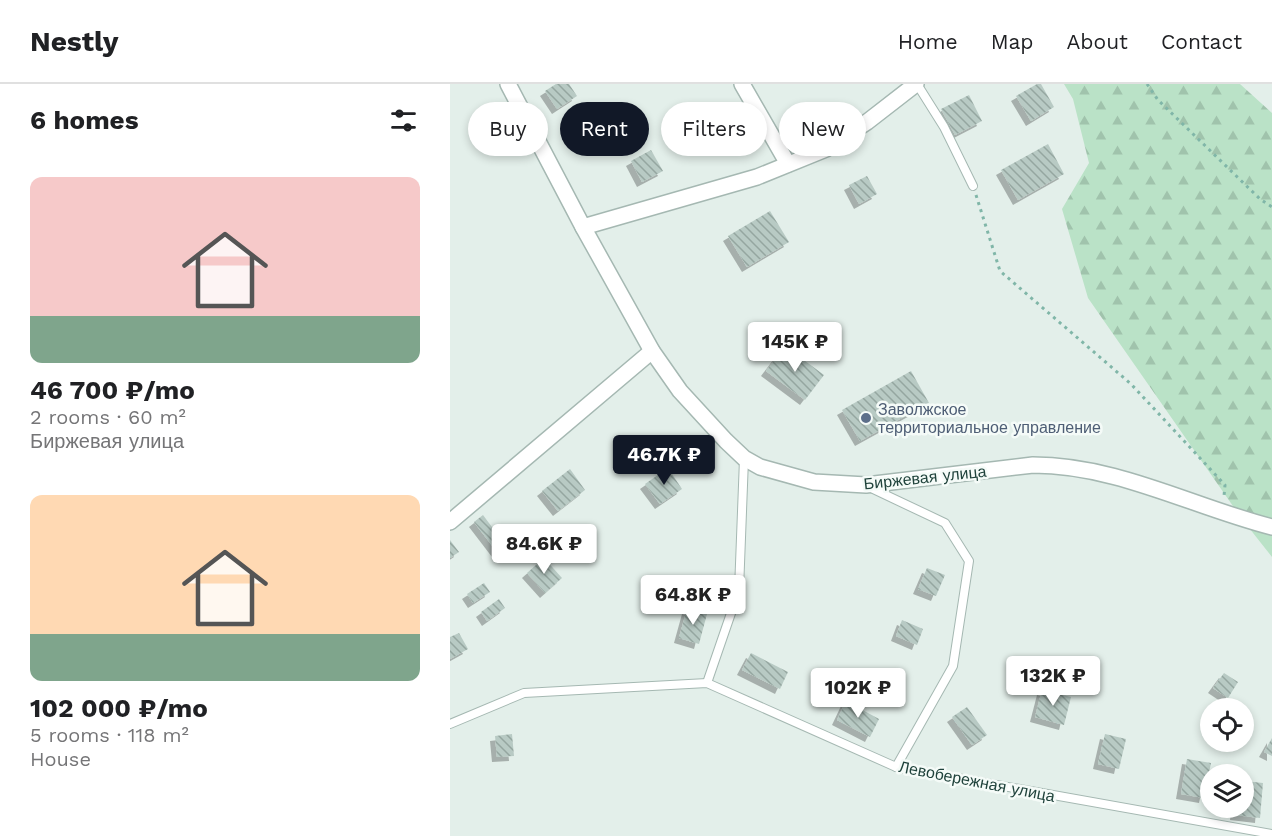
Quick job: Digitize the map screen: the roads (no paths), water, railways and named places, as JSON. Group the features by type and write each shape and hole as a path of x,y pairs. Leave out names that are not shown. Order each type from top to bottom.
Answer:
{"street":[{"name":"Биржевая улица","path":"508,84 583,227 652,351 680,391 744,458 760,467 814,482 866,485 1033,465 1060,465 1117,476 1223,513 1272,527"},
{"path":"742,84 788,164"},
{"path":"583,227 757,177 826,148 867,122 917,84"},
{"path":"450,522 652,351"}],"lane":[{"path":"917,84 944,127 973,186"},
{"path":"707,683 739,590 744,458"},
{"path":"866,485 945,523 969,561 953,666 896,767"},
{"name":"Левобережная улица","path":"450,724 524,693 707,683 896,767 1272,834"}],"place":[{"name":"Заволжское территориальное управление","path":"866,418"}]}
